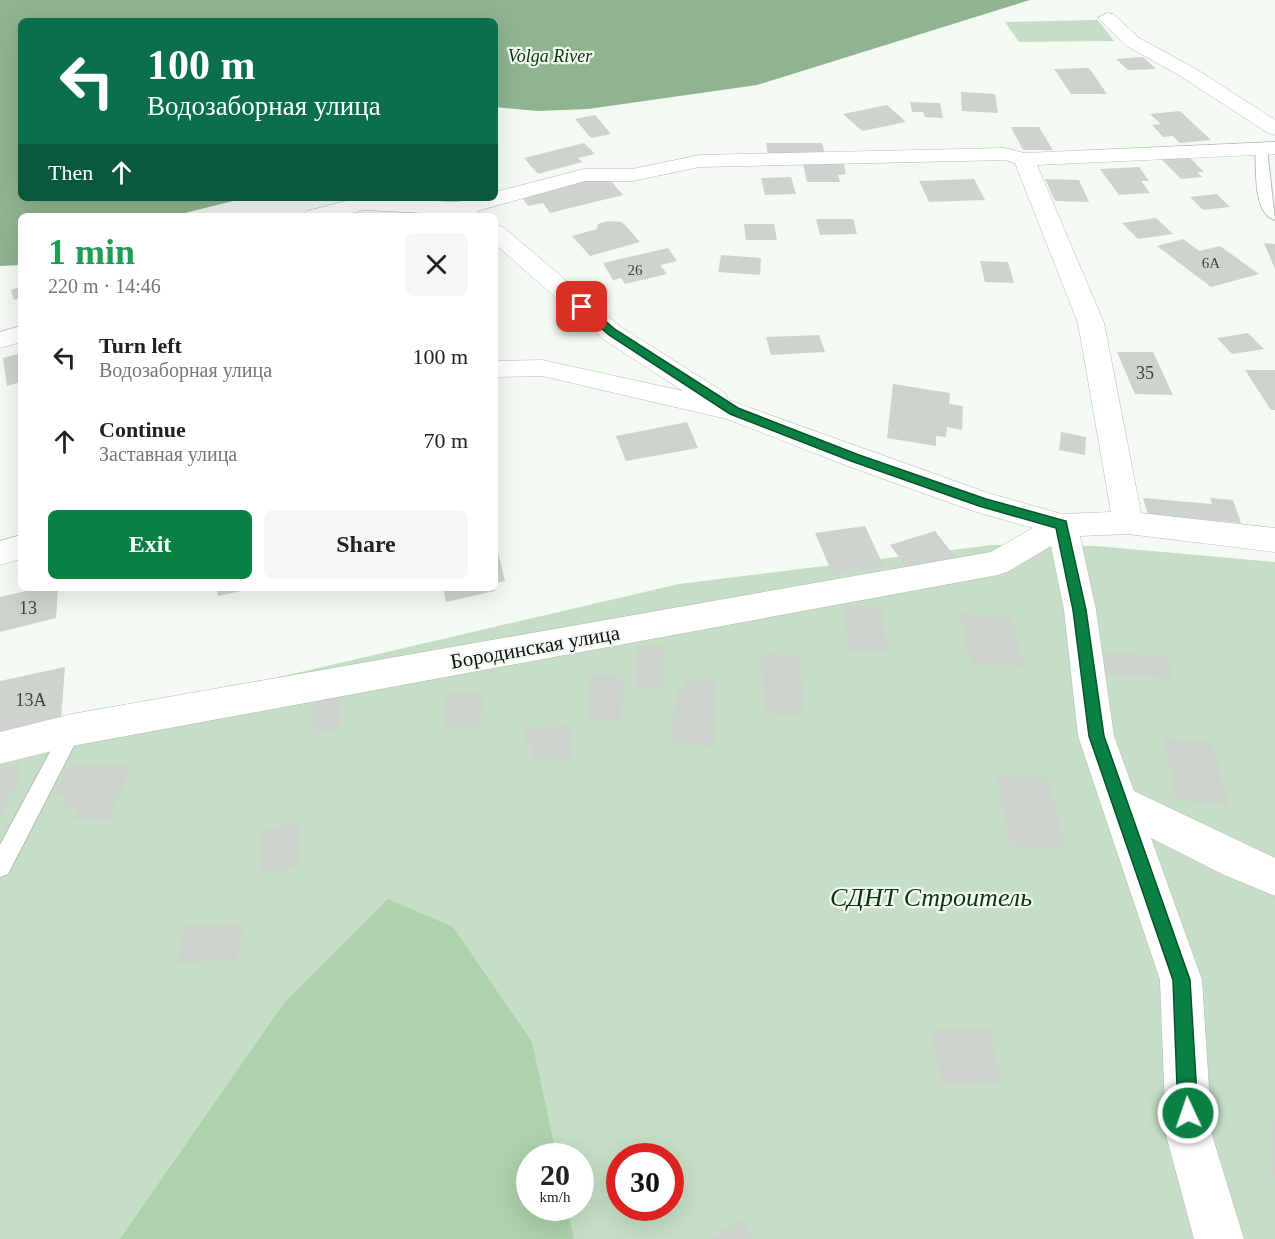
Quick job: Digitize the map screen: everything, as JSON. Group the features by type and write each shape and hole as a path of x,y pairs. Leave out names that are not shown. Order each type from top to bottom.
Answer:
{"street":[{"path":"1107,18 1133,42 1189,73 1275,129"},
{"path":"326,213 364,203 464,213 584,175 632,175 700,161 1005,154 1024,159 1268,148"},
{"path":"1024,159 1091,323 1128,523"},
{"path":"498,235 612,333 734,411"},
{"path":"0,340 18,335"},
{"path":"498,369 542,368 734,411 855,458 984,503 1062,525 1128,523 1275,540"},
{"path":"1062,525 1080,610 1096,736 1181,980 1189,1135 1219,1239"},
{"name":"Бородинская улица","path":"0,748 72,730 998,563 1062,525"},
{"path":"0,553 18,548"},
{"path":"1120,803 1236,861 1275,877"}],"lane":[{"path":"1268,148 1266,204 1275,216"},
{"path":"0,867 72,730"}],"green space":[{"path":"1098,20 1114,41 1019,42 1005,22"},
{"name":"СДНТ Строитель","path":"992,545 1096,546 1275,562 1275,1239 574,1239 571,1221 594,1221 594,1143 554,1143 532,1043 277,1239 0,1239 0,742 679,584"}],"shaded area":[{"path":"388,899 453,927 532,1042 554,1143 516,1143 516,1221 571,1221 574,1239 120,1239 284,1003"}],"water":[{"name":"Volga River","path":"0,0 1030,0 757,85 588,109 538,111 498,107 498,18 18,18 18,201 233,201 185,213 18,213 18,265 0,266"}],"building":[{"path":"1143,57 1156,69 1128,70 1116,59"},
{"path":"1089,68 1107,94 1071,94 1054,69"},
{"path":"961,92 995,94 998,113 962,111"},
{"path":"910,102 940,103 943,118 925,117 923,112 912,112"},
{"path":"887,105 906,122 862,131 843,114"},
{"path":"1180,111 1211,140 1180,143 1173,136 1163,137 1152,125 1161,124 1150,114"},
{"path":"595,115 611,134 591,138 575,119"},
{"path":"1011,127 1039,127 1053,150 1023,150"},
{"path":"584,143 595,154 578,158 582,162 538,174 524,158"},
{"path":"766,143 822,143 826,158 768,158"},
{"path":"1187,155 1204,172 1197,172 1202,177 1181,179 1159,157"},
{"path":"803,164 844,164 846,174 838,175 840,182 807,182"},
{"path":"1139,167 1149,181 1141,181 1150,193 1119,195 1100,169"},
{"path":"599,177 603,181 610,180 623,195 550,213 543,203 528,206 520,195"},
{"path":"791,177 796,194 765,195 761,178"},
{"path":"974,179 985,200 929,202 919,181"},
{"path":"1045,179 1079,180 1089,202 1055,201"},
{"path":"1217,194 1230,207 1203,210 1190,197"},
{"path":"1156,218 1173,234 1138,239 1122,223"},
{"path":"816,219 853,219 857,234 820,235"},
{"path":"608,221 622,222 640,242 590,256 572,236 597,229 598,224"},
{"path":"744,224 774,224 777,240 746,240"},
{"path":"1183,239 1199,251 1220,246 1259,274 1211,287 1157,246"},
{"path":"1264,243 1275,244 1275,269"},
{"path":"668,248 677,261 660,265 667,274 625,284 621,278 613,280 603,263"},
{"path":"721,255 761,258 760,275 718,272"},
{"path":"980,261 1008,262 1014,283 985,282"},
{"path":"18,288 18,299 14,300 11,290"},
{"path":"1248,333 1264,349 1232,354 1217,338"},
{"path":"819,335 825,352 771,355 766,337"},
{"path":"1117,352 1153,352 1173,395 1135,394"},
{"path":"18,354 18,383 7,386 3,358"},
{"path":"1245,370 1275,370 1275,410 1271,410"},
{"path":"893,384 950,393 949,404 963,406 962,430 947,427 946,437 936,436 936,446 887,438"},
{"path":"687,422 698,448 626,461 616,436"},
{"path":"1061,432 1086,437 1085,455 1059,450"},
{"path":"1143,498 1212,504 1210,498 1233,500 1241,523 1148,515"},
{"path":"865,526 884,567 833,575 815,533"},
{"path":"935,531 955,557 910,571 890,545"},
{"path":"498,552 505,581 498,582"},
{"path":"26,591 58,591 56,618 0,632 0,597"},
{"path":"217,591 241,591 218,596"},
{"path":"444,591 495,591 446,602"},
{"path":"842,606 881,607 889,652 849,651"},
{"path":"960,614 1012,616 1025,666 971,665"},
{"path":"636,646 664,646 663,688 634,688"},
{"path":"1101,652 1167,656 1174,679 1107,675"},
{"path":"761,654 800,655 804,715 763,713"},
{"path":"65,667 61,718 0,732 0,681"},
{"path":"590,674 623,674 622,720 587,720"},
{"path":"683,679 715,680 714,746 672,744 675,690 683,691"},
{"path":"446,694 484,694 480,728 442,728"},
{"path":"340,695 342,729 314,734 313,700"},
{"path":"572,726 571,760 530,761 531,742 523,742 524,727"},
{"path":"1163,737 1213,743 1228,806 1176,799"},
{"path":"70,763 132,766 108,821 72,819 76,809 61,808 65,798 53,797"},
{"path":"19,764 17,790 8,794 8,806 0,820 0,769"},
{"path":"996,775 1049,778 1066,849 1010,846"},
{"path":"300,823 298,868 259,875 262,829"},
{"path":"245,923 237,960 176,963 186,925"},
{"path":"990,1029 1003,1084 941,1085 931,1030"},
{"path":"1272,1120 1275,1121 1275,1177 1272,1175"},
{"path":"743,1219 752,1239 708,1239"}],"route":[{"path":"582,307 612,333 734,411 855,458 984,503 1062,525 1080,610 1096,736 1181,980 1188,1113"}]}
